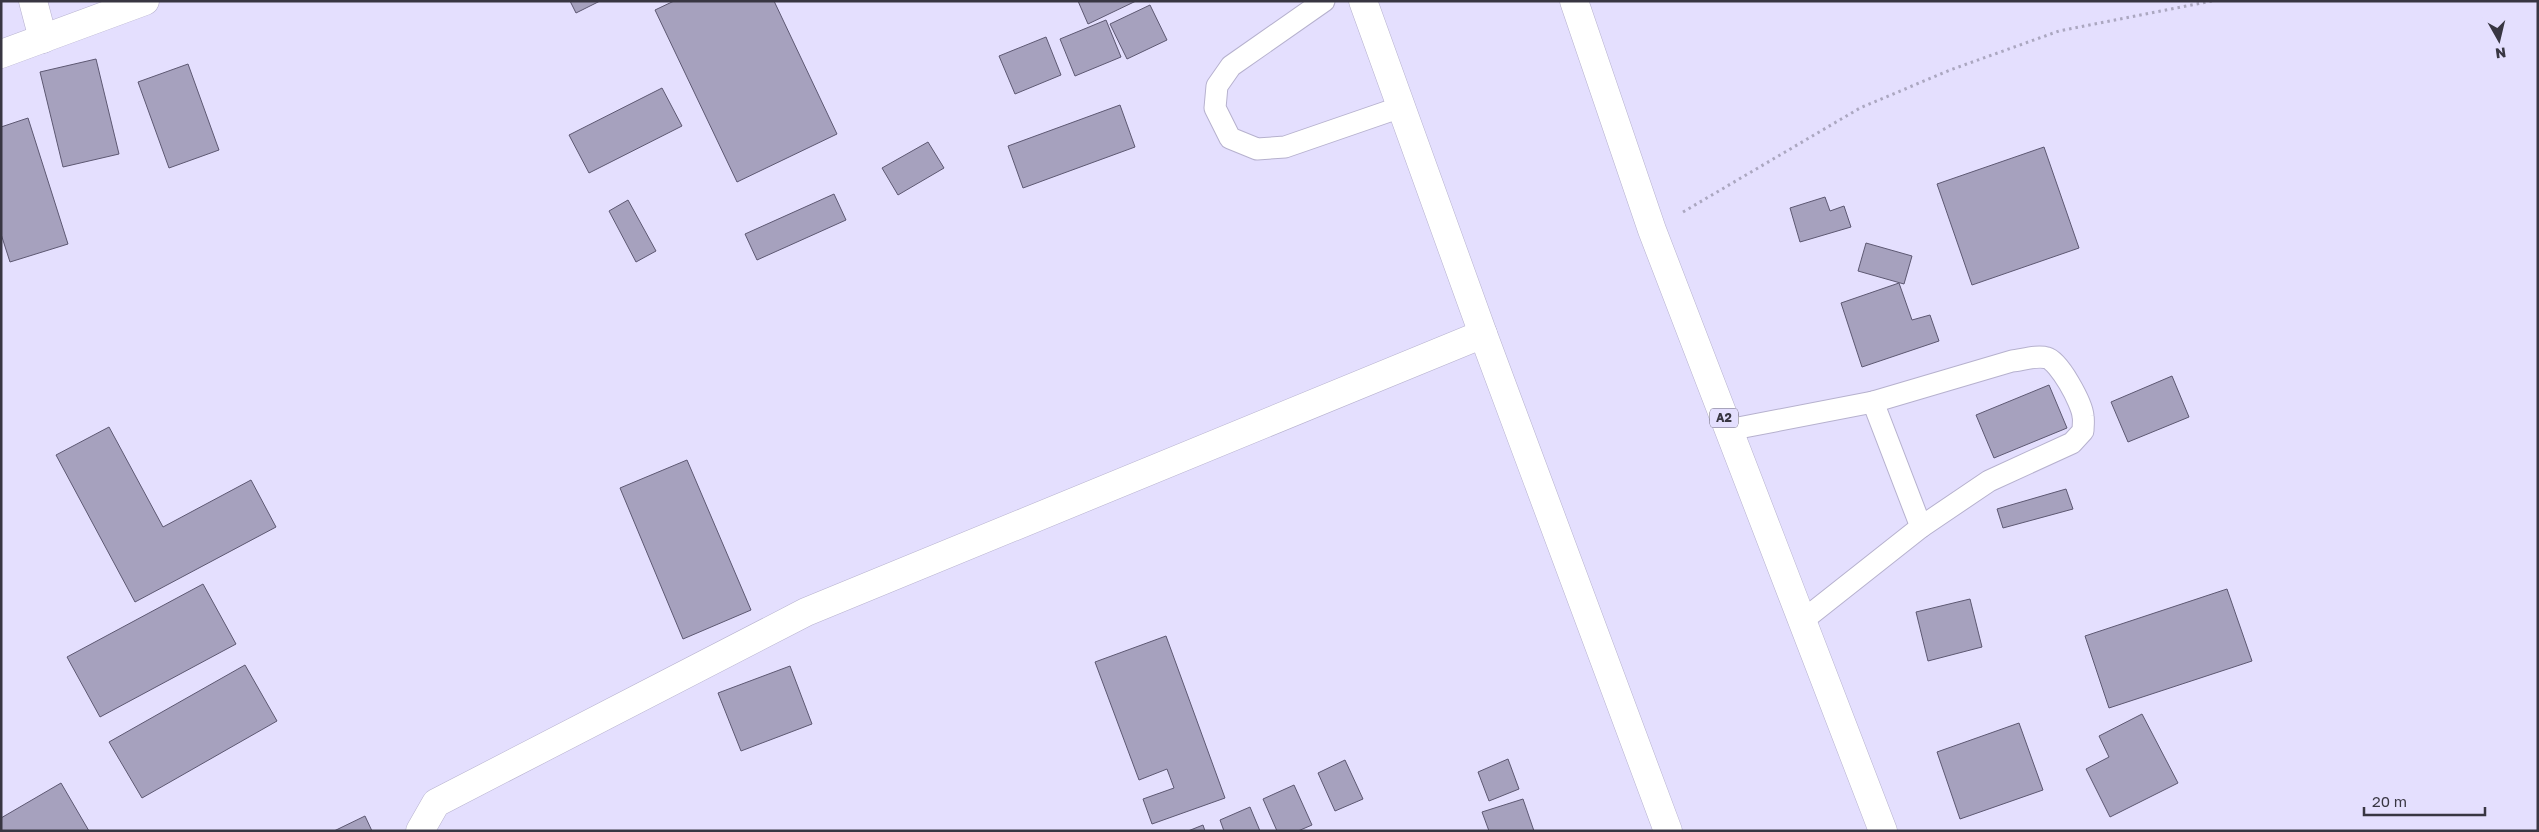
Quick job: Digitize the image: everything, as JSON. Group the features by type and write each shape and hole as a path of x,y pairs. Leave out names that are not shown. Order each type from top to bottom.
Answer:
{"main road":[{"path":"33,1 43,39"},
{"path":"1,54 146,1"},
{"path":"1363,1 1483,334 1668,831"},
{"name":"A2","path":"1574,1 1652,230 1883,831"},
{"path":"420,831 436,803 806,612 1483,334"}],"lane":[{"path":"1324,1 1231,66 1221,80 1217,86 1215,108 1230,138 1257,149 1285,147 1401,107"},
{"path":"1728,430 1873,402 2012,361 2047,358 2057,364 2081,407 2083,431 2072,443 1989,481 1921,527 1802,621"},
{"path":"1873,402 1921,527"}],"path":[{"path":"1652,230 1860,108 1950,70 2058,31 2212,1"}],"building":[{"path":"570,1 600,1 576,13"},
{"path":"674,1 774,1 837,134 737,182 655,10"},
{"path":"1078,1 1136,1 1088,24"},
{"path":"1150,5 1167,40 1127,59 1110,24"},
{"path":"1106,20 1121,57 1075,76 1060,39"},
{"path":"1046,37 1061,75 1015,94 999,56"},
{"path":"96,59 119,154 63,167 40,72"},
{"path":"188,64 219,150 169,168 138,82"},
{"path":"662,88 682,126 589,173 569,135"},
{"path":"1120,105 1135,147 1023,188 1008,146"},
{"path":"28,118 68,244 10,262 1,234 1,127"},
{"path":"928,142 944,168 898,195 882,168"},
{"path":"2044,147 2079,248 1972,285 1937,184"},
{"path":"834,194 846,220 757,260 745,234"},
{"path":"1825,197 1830,211 1844,206 1851,227 1800,242 1790,208"},
{"path":"628,200 656,251 636,262 609,211"},
{"path":"1866,243 1912,256 1904,284 1858,271"},
{"path":"1899,283 1912,320 1930,315 1939,341 1862,367 1841,303"},
{"path":"2172,376 2189,417 2128,442 2111,402"},
{"path":"2049,385 2067,428 1994,458 1976,415"},
{"path":"109,427 163,527 251,480 276,527 135,602 56,455"},
{"path":"687,460 751,610 683,639 620,488"},
{"path":"2066,489 2073,509 2003,528 1997,509"},
{"path":"203,584 236,644 100,717 67,657"},
{"path":"2227,589 2252,661 2109,708 2085,636"},
{"path":"1970,599 1982,647 1928,661 1916,612"},
{"path":"1166,636 1225,798 1152,824 1143,799 1174,788 1167,769 1139,780 1095,662"},
{"path":"245,665 277,721 142,798 109,742"},
{"path":"790,666 812,724 741,751 718,693"},
{"path":"2142,714 2178,783 2110,817 2086,769 2109,757 2099,736"},
{"path":"2019,723 2043,790 1960,819 1937,752"},
{"path":"1508,759 1519,789 1489,801 1478,772"},
{"path":"1345,760 1363,799 1335,811 1318,773"},
{"path":"61,783 89,831 1,831 1,818"},
{"path":"1294,785 1312,825 1298,831 1277,831 1263,799"},
{"path":"1523,799 1534,831 1489,831 1482,812"},
{"path":"1250,807 1260,831 1224,831 1220,820"},
{"path":"365,816 372,831 334,831"},
{"path":"1203,825 1205,831 1188,831"}]}
